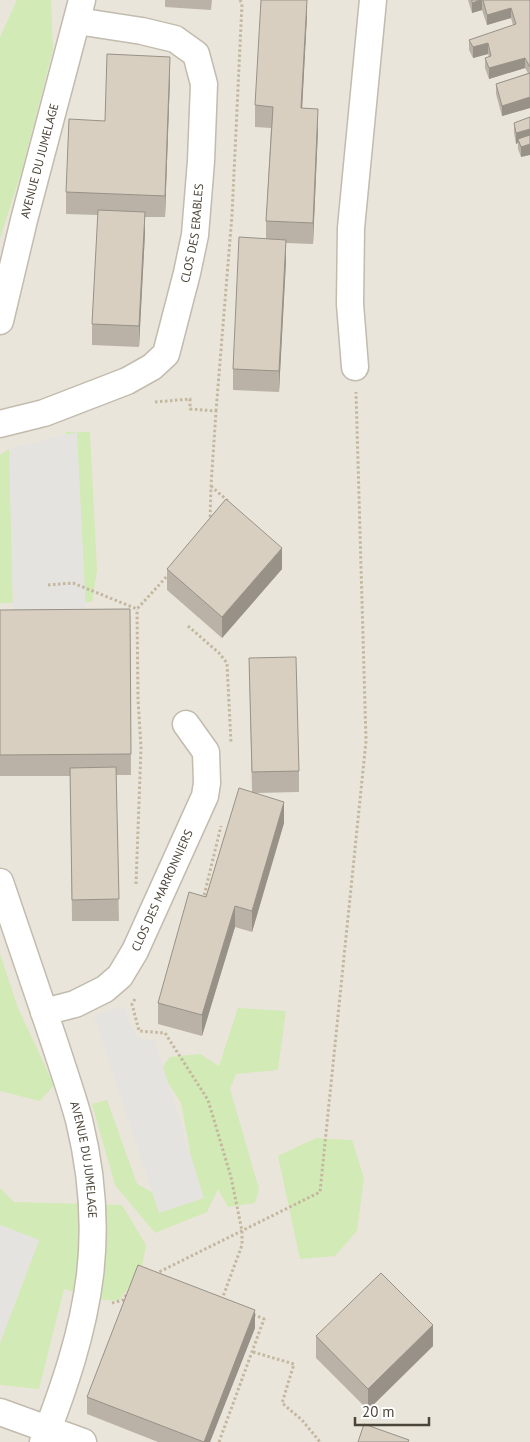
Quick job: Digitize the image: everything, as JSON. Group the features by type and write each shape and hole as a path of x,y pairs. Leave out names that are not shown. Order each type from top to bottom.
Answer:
{"street":[{"path":"356,367 350,304 351,228 373,0"},
{"name":"AVENUE DU JUMELAGE","path":"0,321 2,295 79,11"},
{"name":"CLOS DES ERABLES","path":"0,424 44,413 126,381 152,367 166,354 195,235 201,160 204,84 196,54 175,39 142,31 79,11"},
{"name":"CLOS DES MARRONNIERS","path":"44,1012 75,1004 105,989 120,976 135,951 205,796 207,783 206,752 186,724"},
{"name":"AVENUE DU JUMELAGE","path":"0,882 79,1120 88,1170 92,1226 90,1274 80,1330 45,1436"},
{"path":"0,1412 45,1436 83,1442"}],"path":[{"path":"210,526 216,411 232,215 242,4 240,0"},
{"path":"160,1279 151,1276 320,1192 366,741 356,367"},
{"path":"155,402 190,399 190,409 216,411"},
{"path":"211,486 232,505"},
{"path":"156,903 136,888 141,748 138,699 137,609 174,568"},
{"path":"48,586 74,583 137,609"},
{"path":"188,626 219,653 227,663 232,748"},
{"path":"202,904 223,819"},
{"path":"136,997 132,1004 139,1031 165,1034 208,1100 231,1177 242,1231 242,1245 221,1302"},
{"path":"83,1311 123,1300 131,1286"},
{"path":"212,1299 229,1306"},
{"path":"219,1442 264,1319 247,1312"},
{"path":"253,1352 294,1364 282,1403 302,1420 320,1442"}],"shaded area":[{"path":"0,0 530,0 530,1442 0,1442"},
{"path":"77,432 86,613 13,615 9,449"},
{"path":"124,1006 136,1037 155,1041 204,1198 159,1213 94,1016"},
{"path":"0,1225 39,1240 0,1343"}],"green space":[{"path":"17,0 51,0 53,49 22,170 0,238 0,37"},
{"path":"66,432 90,432 97,571 92,602 0,603 0,455 9,449 31,451 68,576"},
{"path":"0,954 18,1008 54,1085 40,1101 0,1091"},
{"path":"238,1008 286,1011 278,1070 236,1074 230,1089 259,1189 255,1203 228,1207 218,1189 207,1212 155,1233 115,1185 92,1104 107,1100 137,1184 163,1198 196,1184 181,1103 160,1070 170,1057 200,1054 219,1066"},
{"path":"316,1138 352,1140 364,1178 357,1231 335,1256 300,1259 278,1156"},
{"path":"0,1188 14,1202 122,1205 146,1245 141,1272 118,1301 99,1299 64,1289 39,1389 0,1385 0,1343 39,1240 0,1225"}],"building":[{"path":"261,0 307,0 301,108 318,109 313,223 266,221 273,107 255,105"},
{"path":"483,0 530,0 530,67 525,58 489,68 485,58 491,56 488,43 473,47 469,40 516,24 511,8 487,15"},
{"path":"107,54 170,57 165,196 66,192 69,119 105,121"},
{"path":"530,73 530,97 502,106 496,84"},
{"path":"530,117 530,129 516,133 514,123"},
{"path":"530,135 530,144 521,147 518,139"},
{"path":"98,210 145,212 139,326 92,324"},
{"path":"239,237 286,240 279,371 233,369"},
{"path":"226,499 282,548 222,617 167,569"},
{"path":"130,609 131,754 0,755 0,610"},
{"path":"296,657 299,771 252,772 249,658"},
{"path":"116,767 119,899 72,900 70,768"},
{"path":"239,788 284,802 252,911 235,906 202,1015 158,1003 189,892 206,897"},
{"path":"138,1265 255,1310 204,1442 87,1397"},
{"path":"381,1273 433,1325 368,1389 316,1336"},
{"path":"364,1424 409,1440 408,1442 358,1442"}]}
